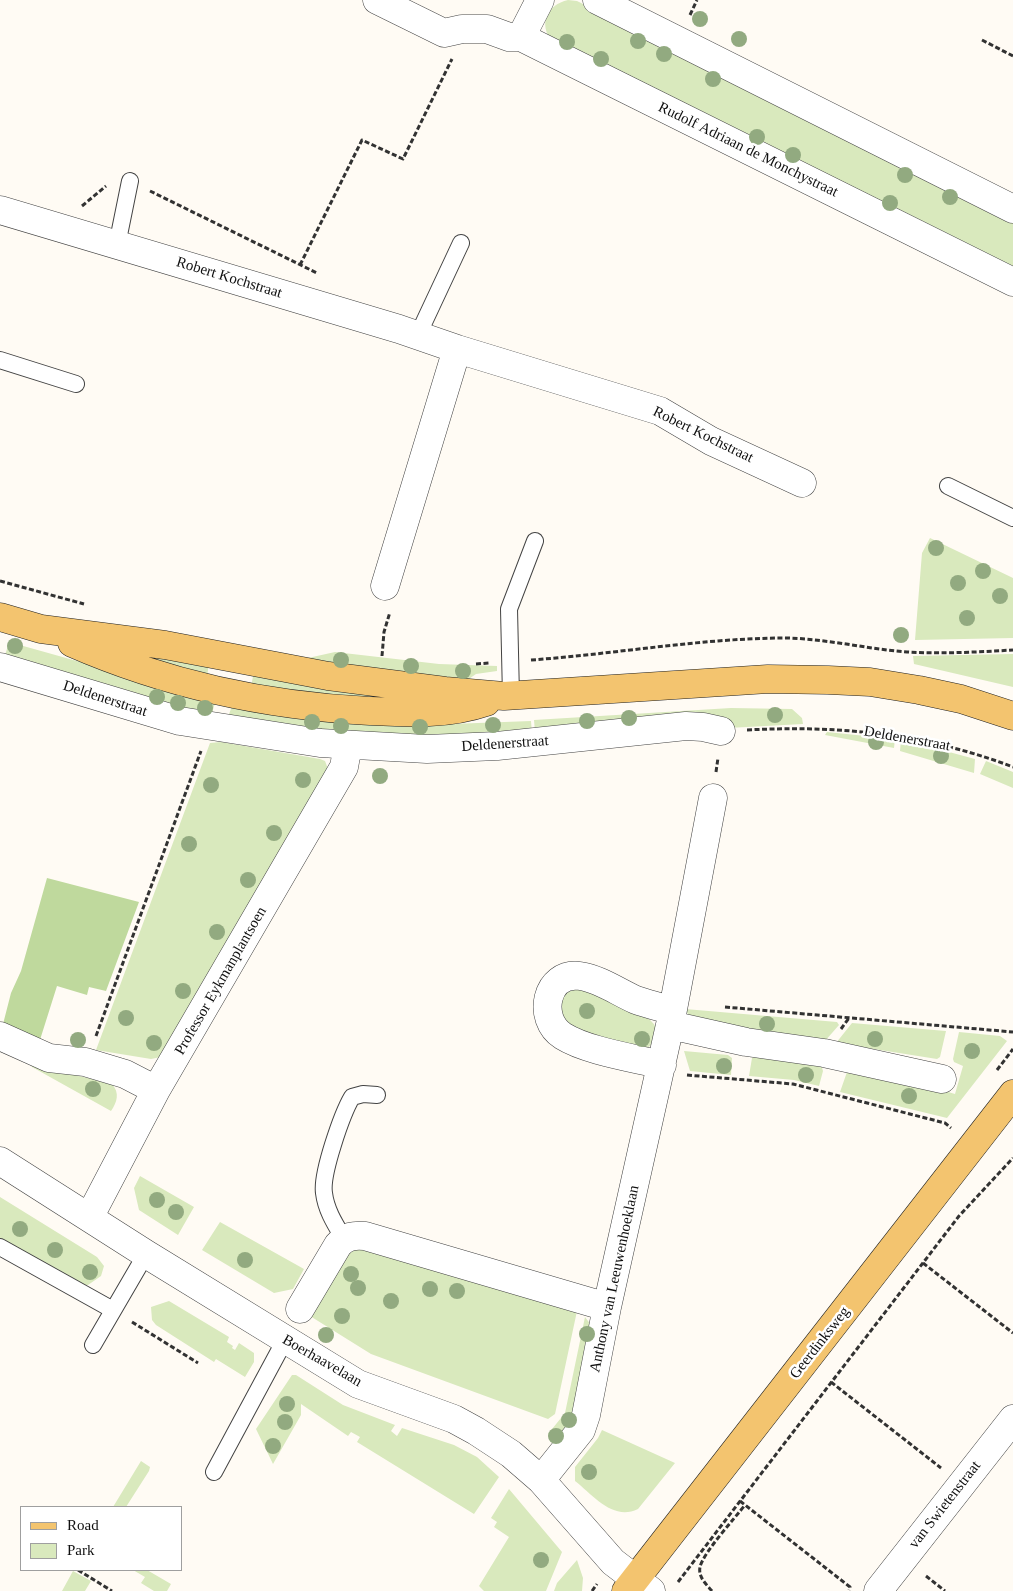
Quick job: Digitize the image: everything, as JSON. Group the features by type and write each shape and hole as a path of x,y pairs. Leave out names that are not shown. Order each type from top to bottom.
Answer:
{"main road":[{"path":"0,618 41,629 164,645 328,676 508,696 768,679 828,680 870,682 919,690 961,699 1013,716"},
{"path":"41,629 108,659 225,693 272,701 341,710 442,713 508,696"},
{"name":"Geerdinksweg","path":"638,1587 1013,1094"}],"street":[{"name":"Rudolf Adriaan de Monchystraat","path":"377,0 444,33 486,29 509,36 521,37 1013,282"},
{"path":"521,37 540,0"},
{"path":"598,0 1013,208"},
{"name":"Robert Kochstraat","path":"2,216 56,227 418,335 457,349 660,411 711,441 802,483"},
{"path":"385,586 457,349"},
{"name":"Deldenerstraat","path":"0,667 116,700 147,713 210,727 320,743 427,749 526,744 686,726 721,731"},
{"name":"Professor Eykmanplantsoen","path":"90,1216 156,1090 344,767 348,745"},
{"name":"Anthony van Leeuwenhoeklaan","path":"541,1480 581,1430 586,1415 607,1307 661,1069 713,798"},
{"path":"661,1069 563,1036 550,1023 546,1010 556,984 566,976 591,978 671,1018 746,1042 824,1053 942,1079"},
{"path":"0,1036 49,1058 85,1062 125,1074 156,1090"},
{"name":"Boerhaavelaan","path":"0,1161 90,1216 146,1254 358,1384 454,1419 511,1454 541,1480 638,1587"},
{"path":"300,1309 344,1239 354,1235 365,1236 607,1307"},
{"name":"van Swietenstraat","path":"878,1591 1013,1419"}],"lane":[{"path":"116,245 130,181"},
{"path":"418,335 461,243"},
{"path":"0,360 76,384"},
{"path":"948,486 1013,518"},
{"path":"508,696 510,661 509,609 535,541"},
{"path":"344,1239 330,1214 323,1192 326,1174 343,1113 352,1097 363,1094 377,1095"},
{"path":"0,1247 113,1310"},
{"path":"93,1345 146,1254"},
{"path":"214,1472 285,1340"}],"path":[{"path":"300,265 362,140 403,160 454,55 453,31"},
{"path":"982,40 1013,56"},
{"path":"56,227 120,176 325,278"},
{"path":"0,581 85,605"},
{"path":"382,656 384,632 397,589 385,586"},
{"path":"466,663 581,656 738,640 767,639 827,640 908,652 953,653 1013,650"},
{"path":"373,654 392,656"},
{"path":"85,1062 134,937 210,727"},
{"name":"Deldenerstraat","path":"721,731 789,728 847,729 886,733 939,743 1013,768"},
{"path":"713,798 721,731"},
{"path":"723,1006 1013,1032"},
{"path":"661,1069 793,1084 945,1123 952,1128"},
{"path":"677,1583 959,1216 1013,1158"},
{"path":"923,1264 1013,1334"},
{"path":"113,1310 198,1362"},
{"path":"831,1382 942,1468 939,1486 952,1496"},
{"path":"740,1501 850,1587 849,1591"},
{"path":"712,1591 702,1580 700,1567 706,1555 745,1505"},
{"path":"80,1571 112,1591"}],"green space":[{"path":"568,0 577,1 1013,218 1013,274 552,42 546,28 547,16 555,6"},
{"path":"930,538 1013,578 1013,638 915,640 922,553"},
{"path":"9,642 216,700 211,716 4,659"},
{"path":"335,652 439,664 497,666 497,671 476,674 466,681 426,681 288,657 308,658"},
{"path":"1013,654 1013,687 914,664 913,656"},
{"path":"151,655 209,662 207,678 151,659"},
{"path":"254,671 391,696 391,700 251,687"},
{"path":"233,703 399,724 531,721 532,733 356,736 228,717"},
{"path":"731,708 792,709 802,718 803,724 728,728 535,732 534,720"},
{"path":"827,732 895,739 894,748 825,735"},
{"path":"901,739 975,759 974,773 900,751"},
{"path":"221,742 320,759 325,761 328,769 161,1057 151,1059 96,1050 210,743"},
{"path":"986,761 1013,772 1013,788 980,774"},
{"path":"47,878 139,902 106,991 89,987 87,995 57,986 39,1043 2,1028 11,993 21,971"},
{"path":"580,987 633,1008 651,1020 656,1027 652,1044 644,1051 565,1025 559,1000 568,991"},
{"path":"685,1009 837,1022 839,1025 825,1041 743,1031 689,1016"},
{"path":"852,1023 946,1031 940,1057 937,1059 836,1043"},
{"path":"959,1032 1000,1036 1007,1041 947,1118 840,1092 847,1072 921,1084 955,1094 963,1066 954,1062 953,1059"},
{"path":"684,1051 728,1055 732,1058 731,1075 690,1071"},
{"path":"752,1058 821,1065 823,1071 819,1086 794,1080 749,1076"},
{"path":"30,1064 112,1084 117,1094 115,1104 111,1111 32,1067"},
{"path":"140,1176 194,1207 178,1235 139,1210 134,1188"},
{"path":"0,1197 97,1257 104,1266 101,1276 88,1285 78,1285 0,1238"},
{"path":"220,1222 304,1269 293,1289 274,1293 202,1250"},
{"path":"361,1248 577,1311 555,1414 548,1419 371,1354 310,1316 347,1253"},
{"path":"169,1301 229,1337 227,1342 235,1350 239,1343 254,1353 254,1362 245,1377 216,1359 214,1362 156,1325 152,1320 151,1307"},
{"path":"585,1317 591,1325 581,1412 560,1442 548,1434 565,1413"},
{"path":"292,1375 296,1375 343,1405 395,1425 391,1431 397,1436 402,1428 454,1445 477,1457 499,1477 474,1514 357,1442 360,1437 351,1432 348,1436 301,1404 301,1415 273,1464 256,1429"},
{"path":"602,1430 675,1463 638,1509 620,1512 612,1509 597,1500 575,1481 575,1467"},
{"path":"141,1461 150,1467 127,1506 114,1506"},
{"path":"509,1489 562,1552 546,1591 484,1591 479,1586 509,1537 494,1527 497,1522 491,1518"},
{"path":"577,1560 583,1578 582,1591 554,1591 557,1583"},
{"path":"73,1571 91,1581 85,1591 62,1591"},
{"path":"135,1571 149,1571 171,1584 167,1591 154,1591 141,1583 145,1577"}]}
